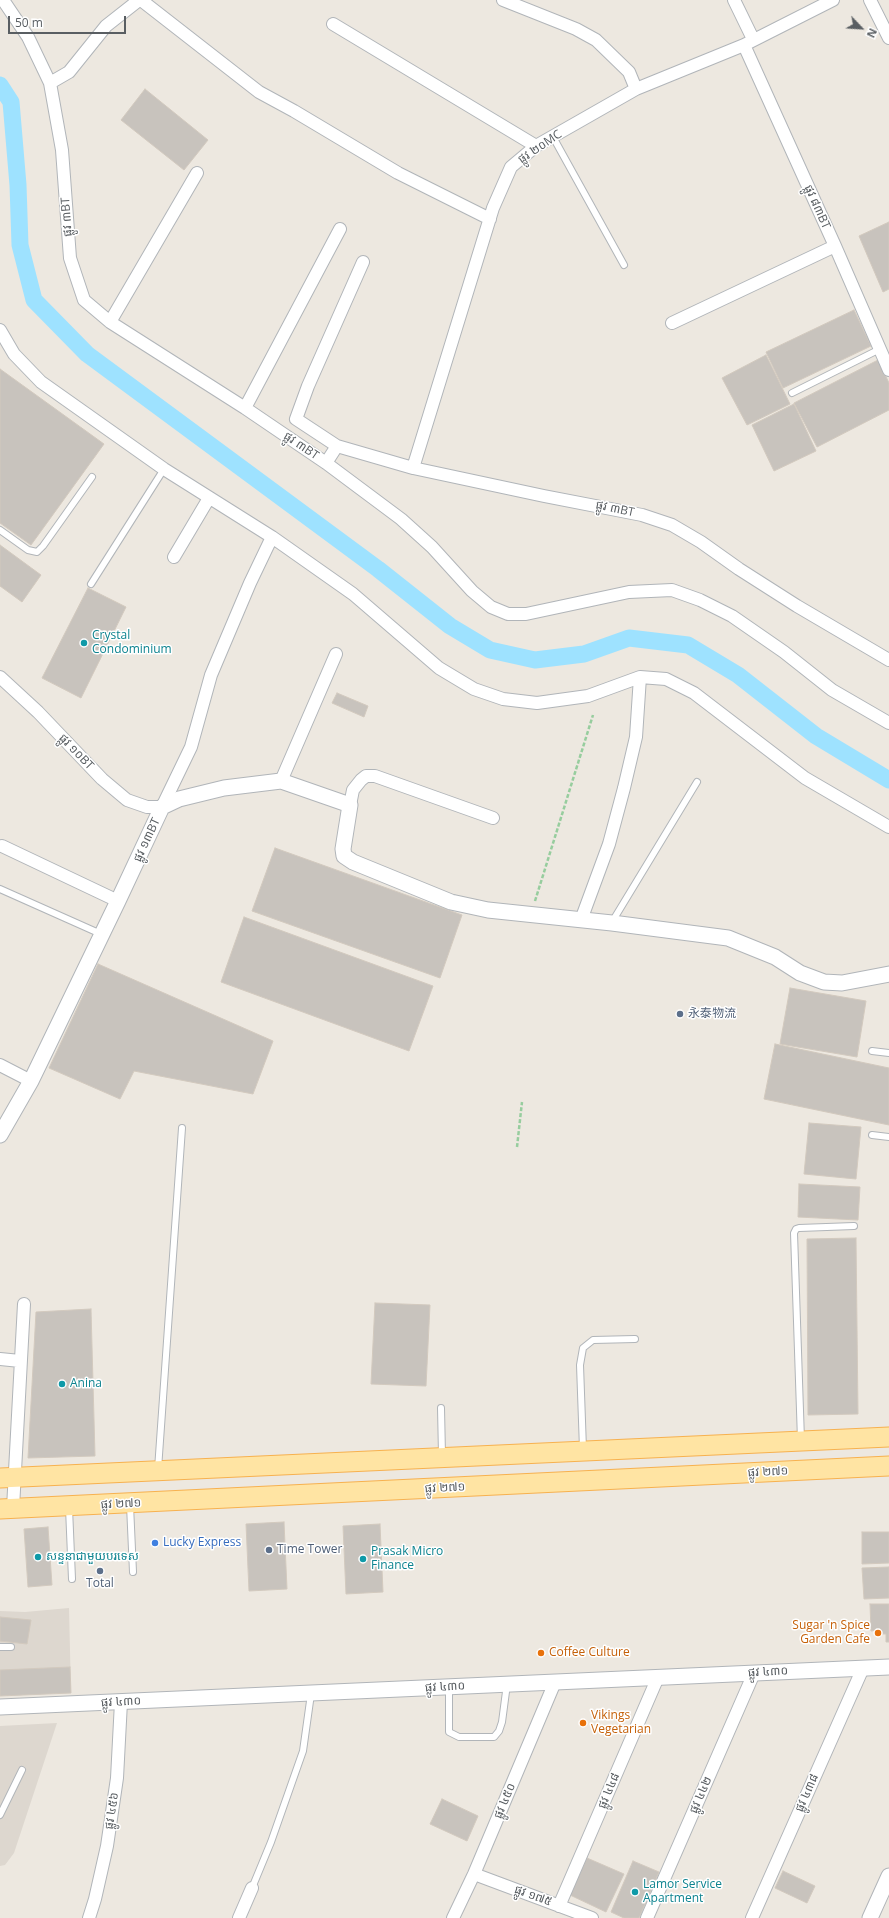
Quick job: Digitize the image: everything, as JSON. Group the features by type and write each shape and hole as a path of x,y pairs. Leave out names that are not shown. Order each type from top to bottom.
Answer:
{"main road":[{"path":"8,1478 889,1437"},
{"name":"ផ្លូវ ២៧១","path":"7,1509 889,1466"}],"street":[{"name":"ផ្លូវ ៣BT","path":"3,0 28,37 50,83 62,150 70,258 84,300 110,322 245,408 326,463 337,446 413,468 544,496 635,513 672,525 701,542 739,569 797,606 889,660"},
{"path":"50,83 69,72 106,26 140,0 259,92 294,111 398,173 490,219"},
{"path":"503,0 576,29 596,40 629,72 636,89"},
{"name":"ផ្លូវ ៨៣BT","path":"734,0 748,42 889,370"},
{"name":"ផ្លូវ ២០MC","path":"413,468 490,219 511,167 536,146 636,89 748,42 834,0"},
{"path":"870,0 889,38"},
{"path":"333,24 536,146"},
{"path":"110,322 196,173"},
{"path":"245,408 340,229"},
{"path":"672,323 835,246"},
{"path":"337,446 296,419 308,386 363,262"},
{"path":"0,330 14,354 41,382 164,469 272,537 353,594 439,668 474,689 503,699 537,704 588,696 640,677 666,679 694,693 805,778 889,827"},
{"path":"326,463 401,519 432,547 472,590 491,607 508,614 526,614 629,592 672,590 700,600 732,616 784,652 832,690 889,723"},
{"path":"174,557 209,498"},
{"name":"ផ្លូវ ១៣BT","path":"0,1135 31,1081 191,747 214,668 250,582 272,537"},
{"path":"281,781 336,654"},
{"path":"581,920 609,844 624,788 636,737 640,677"},
{"name":"ផ្លូវ ១០BT","path":"1,680 38,712 102,779 127,800 147,807 162,807"},
{"path":"493,818 375,776 366,776 353,790 343,849 344,856 353,862 451,902 488,910 612,923 728,938 775,957 800,973 824,982 842,983 889,974"},
{"path":"162,807 179,799 195,794 224,788 281,781 350,805"},
{"path":"2,846 118,901"},
{"path":"0,1065 31,1081"},
{"path":"7,1509 8,1478 24,1304"},
{"path":"0,1359 20,1360"},
{"name":"ផ្លូវ ៤៣០","path":"0,1707 449,1688 507,1684 889,1667"},
{"name":"ផ្លូវ ៤៣៨","path":"752,1918 862,1668"},
{"name":"ផ្លូវ ៤៤២","path":"647,1918 754,1673"},
{"name":"ផ្លូវ ៤៤៨","path":"559,1906 658,1677"},
{"name":"ផ្លូវ ៤៥០","path":"453,1918 474,1874 555,1682"},
{"name":"ផ្លូវ ៤៥៦","path":"89,1918 96,1899 107,1846 117,1778 120,1702"},
{"name":"ផ្លូវ ១៧៥","path":"474,1874 592,1918"},
{"path":"870,1918 889,1876"},
{"path":"239,1918 252,1888"}],"lane":[{"path":"553,137 624,265"},
{"path":"792,393 880,349"},
{"path":"91,584 164,469"},
{"path":"0,530 28,550 37,552 43,546 92,477"},
{"path":"612,923 697,782"},
{"path":"0,889 101,934"},
{"path":"872,1050 889,1053"},
{"path":"158,1470 182,1128"},
{"path":"872,1136 889,1137"},
{"path":"802,1441 794,1233 796,1229 799,1228 854,1226"},
{"path":"583,1451 580,1365 583,1348 593,1340 636,1339"},
{"path":"441,1408 442,1457"},
{"path":"130,1503 133,1572"},
{"path":"69,1506 72,1579"},
{"path":"0,1647 11,1647"},
{"path":"449,1688 449,1732 459,1738 494,1737 499,1731 502,1722 507,1684"},
{"path":"252,1888 271,1842 303,1751 311,1693"},
{"path":"0,1815 2,1805 22,1770"}],"path":[{"path":"530,915 593,714"},
{"path":"517,1146 522,1102"}],"shaded area":[{"path":"69,1608 71,1693 0,1696 0,1611 25,1612"},
{"path":"57,1723 14,1853 5,1865 0,1866 0,1726"}],"building":[{"path":"145,89 208,140 184,170 121,120"},
{"path":"889,222 889,289 883,292 859,236"},
{"path":"854,310 871,346 783,388 766,352"},
{"path":"766,355 790,404 747,425 722,378"},
{"path":"878,360 889,383 889,410 817,447 794,403"},
{"path":"0,369 104,444 31,545 0,523"},
{"path":"794,404 816,451 774,471 752,425"},
{"path":"0,545 41,575 22,602 0,586"},
{"name":"Crystal Condominium","path":"88,588 126,607 81,698 42,678"},
{"path":"337,693 368,706 364,717 332,703"},
{"path":"275,848 462,915 440,978 252,911"},
{"path":"244,917 433,986 409,1051 221,982"},
{"path":"98,964 273,1041 253,1094 134,1071 120,1099 49,1068"},
{"path":"790,988 866,1001 857,1057 780,1044"},
{"path":"775,1044 889,1068 889,1125 764,1099"},
{"path":"809,1123 861,1127 856,1179 804,1174"},
{"path":"799,1184 860,1187 858,1220 798,1217"},
{"path":"856,1238 858,1414 808,1415 807,1239"},
{"path":"375,1303 430,1305 426,1386 371,1384"},
{"name":"Anina","path":"91,1309 95,1456 28,1458 36,1312"},
{"path":"284,1522 287,1589 249,1591 246,1524"},
{"name":"Prasak Micro Finance","path":"380,1524 383,1592 346,1594 343,1526"},
{"name":"សន្ទនាជាមួយបរទេស","path":"48,1527 52,1585 28,1587 24,1529"},
{"path":"862,1532 889,1532 889,1563 862,1564"},
{"path":"889,1567 889,1598 864,1599 862,1568"},
{"path":"870,1604 889,1604 889,1642 886,1642 886,1634 879,1634 879,1630 871,1631"},
{"path":"0,1617 31,1620 27,1644 0,1641"},
{"path":"70,1667 71,1693 0,1696 0,1670"},
{"path":"442,1799 478,1816 467,1841 430,1824"},
{"path":"587,1858 624,1874 606,1912 570,1895"},
{"name":"Lamor Service Apartment","path":"633,1861 659,1872 639,1918 624,1918 611,1912"},
{"path":"783,1871 815,1886 807,1903 775,1888"}],"waterway":[{"path":"0,85 11,102 18,185 20,245 34,300 87,354 378,569 450,626 490,650 535,660 584,654 629,638 688,645 738,675 816,736 889,780"}],"place":[{"name":"Crystal Condominium","path":"84,643"},
{"name":"永泰物流","path":"680,1014"},
{"name":"Anina","path":"62,1384"},
{"name":"Lucky Express","path":"155,1543"},
{"name":"Time Tower","path":"269,1550"},
{"name":"សន្ទនាជាមួយបរទេស","path":"38,1557"},
{"name":"Prasak Micro Finance","path":"363,1559"},
{"name":"Total","path":"100,1571"},
{"name":"Sugar 'n Spice Garden Cafe","path":"878,1633"},
{"name":"Coffee Culture","path":"541,1653"},
{"name":"Vikings Vegetarian","path":"583,1723"},
{"name":"Lamor Service Apartment","path":"635,1892"}]}
